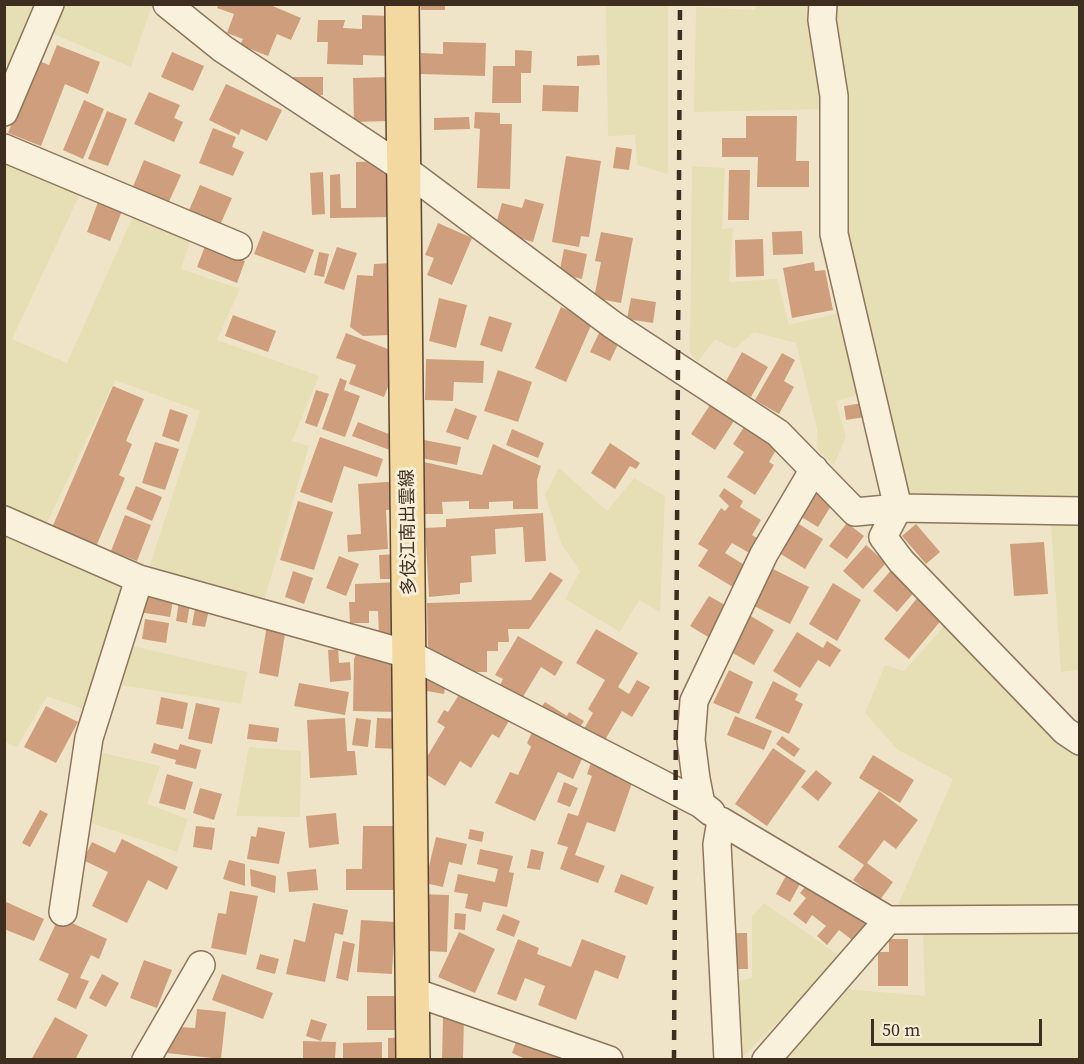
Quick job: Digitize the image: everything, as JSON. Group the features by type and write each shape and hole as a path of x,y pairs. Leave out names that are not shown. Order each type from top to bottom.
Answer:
{"main road":[{"name":"多伎江南出雲線","path":"402,4 402,168 411,655 411,991 414,1059"}],"street":[{"path":"4,112 12,75 50,4"},
{"path":"167,4 223,49 402,168 613,325 778,432 855,512 898,508 1080,511"},
{"path":"824,4 822,20 834,96 834,234 898,508 883,537 902,561 1065,731 1080,741"},
{"path":"4,148 238,246"},
{"path":"728,1059 717,844 711,812 691,740 694,701 764,554 814,470"},
{"path":"4,520 139,579 411,655 711,812 888,920 1080,919"},
{"path":"63,912 89,738 139,579"},
{"path":"766,1059 888,920"},
{"path":"146,1059 201,965"},
{"path":"411,991 609,1059"}],"shaded area":[{"path":"5,5 39,5 15,67 5,64"},
{"path":"60,5 152,5 131,67 49,32"},
{"path":"606,5 668,5 668,174 637,165 635,135 608,136"},
{"path":"756,5 811,5 826,109 694,112 696,7 755,10"},
{"path":"831,5 1079,5 1079,497 906,496 843,225"},
{"path":"4,164 81,192 12,339 67,363 134,214 191,237 181,269 240,289 217,340 319,376 292,441 309,446 263,604 148,571 200,411 115,380 45,527 5,509"},
{"path":"692,166 725,168 722,229 733,228 729,282 777,279 789,325 843,312 864,393 836,401 846,437 834,465 818,450 817,429 796,343 754,332 734,349 715,339 698,362 690,353"},
{"path":"559,468 607,511 634,478 665,496 660,612 639,600 620,632 565,599 580,571 562,545 545,495"},
{"path":"1051,524 1079,525 1079,670 1061,672"},
{"path":"4,531 127,586 89,711 47,696 17,747 5,742"},
{"path":"948,622 1079,747 1079,909 895,912 953,779 898,750 865,713 885,665 904,671"},
{"path":"127,645 247,672 241,704 114,684"},
{"path":"249,747 301,751 300,817 236,816"},
{"path":"103,753 160,766 147,804 188,819 177,852 89,822 91,793"},
{"path":"764,903 841,957 743,1057 739,981 752,978 752,916"},
{"path":"923,931 1079,931 1079,1059 780,1060 845,989 925,996"}],"building":[{"path":"219,4 268,4 301,18 291,40 277,34 268,56 240,45 243,39 227,33 234,14 217,8"},
{"path":"420,4 445,4 445,10 421,10"},
{"path":"362,15 391,16 390,56 363,55 363,65 327,64 328,42 317,42 318,20 345,20 343,28 362,29"},
{"path":"443,42 486,43 485,76 420,74 421,53 443,54"},
{"path":"57,45 100,62 88,94 65,84 41,146 8,133 37,60 49,65"},
{"path":"515,50 532,51 531,73 521,73 521,103 492,103 493,66 515,66"},
{"path":"172,52 204,66 193,91 161,77"},
{"path":"599,55 600,65 577,66 577,56"},
{"path":"289,77 323,77 323,95 299,94"},
{"path":"388,77 389,121 354,122 353,78"},
{"path":"226,84 282,110 267,141 241,129 239,135 209,120"},
{"path":"543,85 579,86 578,112 542,111"},
{"path":"149,92 180,105 174,118 183,122 174,142 134,124"},
{"path":"84,100 104,109 83,159 63,150"},
{"path":"107,111 127,119 108,166 88,159"},
{"path":"475,112 500,113 500,124 512,124 510,189 477,188 480,129 474,128"},
{"path":"746,116 797,116 796,161 809,161 809,187 757,187 758,157 722,157 722,138 746,138"},
{"path":"469,117 470,129 434,130 434,118"},
{"path":"213,128 236,137 232,147 244,152 233,176 199,163"},
{"path":"616,147 632,149 629,170 613,168"},
{"path":"566,156 601,161 589,237 581,236 579,247 552,242"},
{"path":"144,160 181,175 168,204 132,189"},
{"path":"381,161 392,167 392,217 330,218 330,175 340,174 341,208 356,208 356,162"},
{"path":"729,170 750,170 749,220 728,220"},
{"path":"323,172 325,214 312,215 310,173"},
{"path":"200,185 232,198 221,223 189,210"},
{"path":"525,199 544,204 533,242 494,231 502,203 522,208"},
{"path":"98,202 122,211 110,241 87,232"},
{"path":"438,223 472,238 452,285 427,275 434,258 425,255"},
{"path":"263,231 314,250 305,273 254,254"},
{"path":"802,231 803,254 773,255 772,232"},
{"path":"601,232 633,238 621,303 594,298 601,262 595,261"},
{"path":"763,239 764,276 736,277 735,240"},
{"path":"205,246 245,261 237,283 197,267"},
{"path":"337,247 357,253 344,290 324,283"},
{"path":"564,249 587,254 582,279 559,274"},
{"path":"319,252 329,254 324,277 314,275"},
{"path":"814,262 815,271 825,270 833,310 792,318 783,268"},
{"path":"392,263 390,335 363,336 350,327 357,275 373,276 374,264"},
{"path":"439,298 467,305 456,348 429,341"},
{"path":"631,298 656,302 653,323 627,319"},
{"path":"561,307 593,321 566,382 535,368"},
{"path":"233,315 276,331 268,352 225,336"},
{"path":"489,316 512,323 502,352 480,345"},
{"path":"600,331 620,340 610,361 590,352"},
{"path":"346,333 401,354 384,397 349,384 356,365 336,358"},
{"path":"742,352 768,367 751,397 725,383"},
{"path":"782,353 795,360 784,381 794,387 779,414 755,400"},
{"path":"426,359 484,361 483,383 454,382 453,401 425,400"},
{"path":"498,370 532,382 518,422 484,411"},
{"path":"340,378 347,381 344,390 360,396 345,437 322,429"},
{"path":"113,386 144,399 126,441 132,444 119,475 125,478 95,549 51,530"},
{"path":"316,390 329,394 317,427 305,423"},
{"path":"863,403 865,417 846,420 844,406"},
{"path":"710,405 734,421 715,450 691,434"},
{"path":"455,408 477,416 468,440 446,432"},
{"path":"170,409 188,415 179,442 162,436"},
{"path":"358,422 399,438 395,452 352,436"},
{"path":"744,427 777,448 769,462 774,465 755,495 727,477 744,452 733,444"},
{"path":"512,429 544,443 538,458 506,445"},
{"path":"320,437 383,459 377,477 344,466 332,503 300,492"},
{"path":"424,440 461,447 457,465 421,458"},
{"path":"155,442 179,449 165,490 142,483"},
{"path":"610,443 640,463 636,469 630,466 615,489 591,473"},
{"path":"493,444 541,466 537,480 538,509 513,509 513,501 489,502 489,509 469,509 469,501 442,502 443,514 425,514 424,462 482,475"},
{"path":"401,481 402,509 386,510 388,549 348,552 347,535 361,534 358,484"},
{"path":"136,486 162,497 152,521 126,509"},
{"path":"810,486 834,501 818,527 793,512"},
{"path":"724,488 743,501 740,507 761,520 752,535 760,540 751,554 732,543 725,553 746,566 733,587 698,566 708,550 698,544 721,508 725,511 729,506 719,496"},
{"path":"298,501 333,512 314,570 280,560"},
{"path":"543,513 546,561 525,562 523,527 495,529 496,554 471,556 472,582 460,583 460,594 429,597 425,528 446,527 446,519"},
{"path":"125,515 151,525 137,561 111,551"},
{"path":"794,521 823,539 805,569 776,551"},
{"path":"847,523 864,536 847,559 829,546"},
{"path":"916,524 940,552 926,564 902,536"},
{"path":"1044,542 1048,594 1014,596 1010,544"},
{"path":"866,545 886,563 863,589 843,571"},
{"path":"399,554 399,579 380,579 379,555"},
{"path":"339,556 359,564 346,596 326,588"},
{"path":"893,568 917,589 897,612 873,591"},
{"path":"773,569 809,587 790,624 754,606"},
{"path":"293,571 313,578 304,604 285,597"},
{"path":"550,572 563,580 529,629 508,629 509,642 498,642 498,651 487,651 487,672 459,672 428,653 427,603 531,600"},
{"path":"399,582 400,636 379,637 378,611 369,611 369,623 350,623 349,602 355,602 355,584"},
{"path":"833,583 861,600 837,641 809,624"},
{"path":"142,596 173,601 170,617 139,612"},
{"path":"709,596 732,609 713,640 690,626"},
{"path":"918,597 943,618 909,659 884,639"},
{"path":"179,601 190,603 187,623 176,621"},
{"path":"196,603 210,606 205,627 192,625"},
{"path":"746,613 774,630 754,665 731,652"},
{"path":"145,619 169,623 166,643 142,639"},
{"path":"267,625 286,628 278,677 259,673"},
{"path":"596,629 638,653 618,687 629,694 637,680 650,687 632,717 622,711 602,745 581,734 593,713 588,709 605,680 576,663"},
{"path":"797,632 823,648 827,641 841,650 830,667 818,660 800,688 773,671"},
{"path":"518,636 563,662 555,676 541,667 521,700 499,687 503,679 495,675"},
{"path":"359,646 397,658 396,712 353,711 354,659"},
{"path":"338,649 339,663 350,662 351,680 330,682 328,650"},
{"path":"729,670 753,682 739,714 713,703"},
{"path":"424,672 447,677 444,694 421,690"},
{"path":"773,681 798,694 795,700 803,704 789,734 755,718"},
{"path":"299,683 349,692 345,715 294,706"},
{"path":"462,690 510,719 499,738 492,734 471,768 460,761 445,786 419,770 445,727 437,722 444,710 448,712"},
{"path":"161,697 188,703 183,729 156,724"},
{"path":"545,702 567,716 569,712 584,721 575,735 538,712"},
{"path":"196,703 220,708 212,744 188,739"},
{"path":"46,706 78,722 56,763 24,747"},
{"path":"735,716 772,731 764,750 727,735"},
{"path":"345,718 347,751 355,751 357,775 310,778 307,720"},
{"path":"356,718 371,720 368,747 352,745"},
{"path":"377,718 402,719 400,749 375,748"},
{"path":"249,724 279,728 277,742 247,739"},
{"path":"535,726 586,750 573,779 558,772 535,821 495,803 510,772 518,775 531,747 527,743"},
{"path":"782,736 800,749 794,757 776,744"},
{"path":"154,743 178,750 180,744 201,750 196,769 175,764 176,760 151,753"},
{"path":"773,748 806,771 767,826 735,804"},
{"path":"873,755 914,780 900,803 859,778"},
{"path":"592,760 620,770 617,778 632,783 615,832 587,822 575,855 605,866 598,883 560,869 568,847 557,844 568,813 578,816 592,776 587,774"},
{"path":"816,770 832,783 818,801 801,787"},
{"path":"167,774 193,782 185,810 159,803"},
{"path":"564,782 578,788 570,807 557,802"},
{"path":"200,788 222,794 214,820 193,813"},
{"path":"879,791 918,820 896,849 884,840 867,863 893,882 880,900 853,880 864,865 838,847"},
{"path":"40,810 48,814 30,847 22,843"},
{"path":"336,813 339,844 309,848 306,816"},
{"path":"196,826 215,828 212,850 193,847"},
{"path":"363,826 397,826 395,890 346,890 346,869 362,869"},
{"path":"258,827 285,832 279,864 247,859 251,836 256,837"},
{"path":"470,829 484,832 482,842 468,839"},
{"path":"436,837 467,844 462,865 449,862 443,887 425,883"},
{"path":"122,839 178,867 167,890 148,880 127,923 92,906 108,872 83,860 92,842 115,853"},
{"path":"480,849 513,856 509,872 514,873 507,907 483,902 481,912 465,908 468,894 454,892 458,874 495,882 498,869 477,864"},
{"path":"531,849 544,852 540,870 527,868"},
{"path":"229,860 245,864 245,886 223,879"},
{"path":"250,869 276,876 275,893 251,886"},
{"path":"316,869 318,890 289,892 287,872"},
{"path":"621,874 654,887 647,905 614,892"},
{"path":"787,874 801,882 790,902 776,894"},
{"path":"812,878 869,923 855,942 839,930 827,945 817,936 826,926 812,915 806,924 793,914 806,898 800,893"},
{"path":"230,891 258,896 246,955 211,948 218,913 226,914"},
{"path":"418,894 449,895 447,952 426,951"},
{"path":"4,901 44,919 34,941 4,929"},
{"path":"313,903 348,910 343,935 335,933 325,982 286,974 294,939 305,942"},
{"path":"455,913 466,914 465,930 454,929"},
{"path":"503,914 520,921 514,937 496,930"},
{"path":"59,917 107,939 99,959 91,955 80,978 89,981 76,1009 57,1000 69,974 39,960"},
{"path":"361,920 395,922 392,974 357,972"},
{"path":"459,932 495,949 475,993 438,977"},
{"path":"736,933 747,933 748,969 736,969"},
{"path":"518,939 539,948 537,954 571,967 582,939 626,956 618,979 595,970 576,1020 538,1005 545,986 525,978 516,1001 497,994"},
{"path":"889,939 908,939 908,986 878,986 878,952 889,952"},
{"path":"343,941 355,944 348,981 336,978"},
{"path":"260,954 279,959 275,974 256,969"},
{"path":"144,960 172,970 157,1008 130,998"},
{"path":"102,974 119,983 106,1007 89,998"},
{"path":"222,974 273,993 263,1019 212,1000"},
{"path":"367,996 402,996 402,1030 367,1030"},
{"path":"197,1009 226,1012 221,1059 158,1052 180,1027 195,1028"},
{"path":"443,1016 464,1017 463,1060 442,1060"},
{"path":"55,1017 88,1035 75,1060 31,1060"},
{"path":"311,1019 327,1024 321,1041 306,1036"},
{"path":"519,1034 568,1060 528,1060 512,1053"},
{"path":"405,1037 405,1060 388,1060 388,1038"},
{"path":"303,1041 336,1042 335,1060 303,1060"},
{"path":"382,1042 382,1060 343,1060 343,1043"}],"railway":[{"path":"674,1060 680,4"}]}
